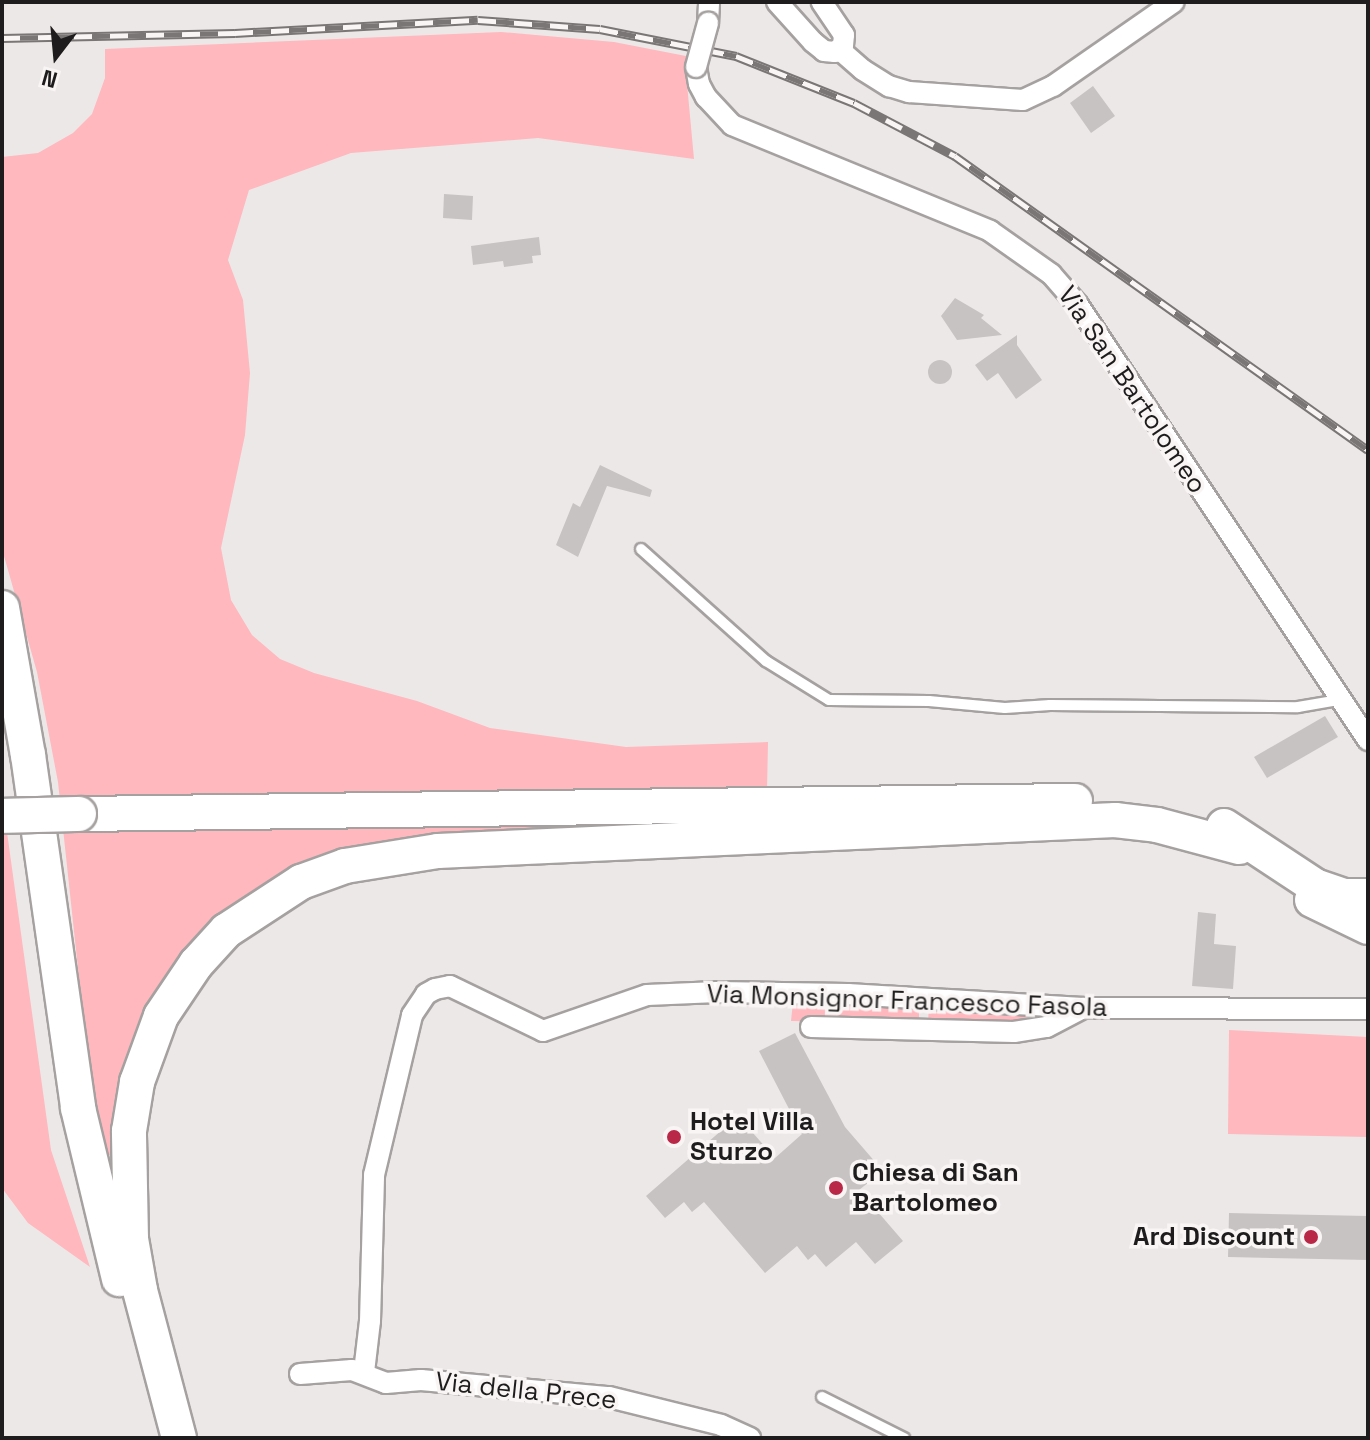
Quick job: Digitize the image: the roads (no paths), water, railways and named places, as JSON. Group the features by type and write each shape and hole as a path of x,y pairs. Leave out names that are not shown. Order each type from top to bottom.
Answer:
{"main road":[{"path":"2,608 28,755 78,1108 154,1376 179,1438"},
{"path":"2,816 1102,800 1211,820 1229,828 1315,886 1344,896 1368,896"},
{"path":"1181,814 1239,847 1313,900 1368,927"},
{"path":"162,1438 131,1239 129,1131 137,1082 161,1016 196,964 236,924 301,882 345,866 438,851 1115,820 1168,828 1239,847"}],"street":[{"path":"777,2 813,42 830,53 840,50"},
{"path":"822,2 844,35 840,50"},
{"path":"840,50 863,70 889,86 909,92 1023,100 1053,86 1174,2"},
{"name":"Via San Bartolomeo","path":"708,12 696,67 706,97 732,125 990,231 1051,274 1078,305 1368,740"},
{"name":"Via Monsignor Francesco Fasola","path":"364,1372 370,1321 374,1175 412,1015 426,994 435,989 450,986 543,1031 647,995 848,994 1083,1008 1366,1009"},
{"path":"811,1027 1014,1032 1047,1027 1083,1008"},
{"name":"Via della Prece","path":"300,1374 333,1370 364,1372 386,1383 421,1380 609,1397 721,1425 750,1438"}],"lane":[{"path":"641,549 766,661 829,700 929,701 1005,708 1050,705 1298,707 1339,700"},
{"path":"822,1397 904,1438"}],"railway":[{"path":"2,38 235,33 478,20 600,29 736,56 854,103 955,156 1368,450"}],"place":[{"name":"Hotel Villa Sturzo","path":"674,1137"},
{"name":"Chiesa di San Bartolomeo","path":"836,1188"},
{"name":"Ard Discount","path":"1311,1237"}]}
